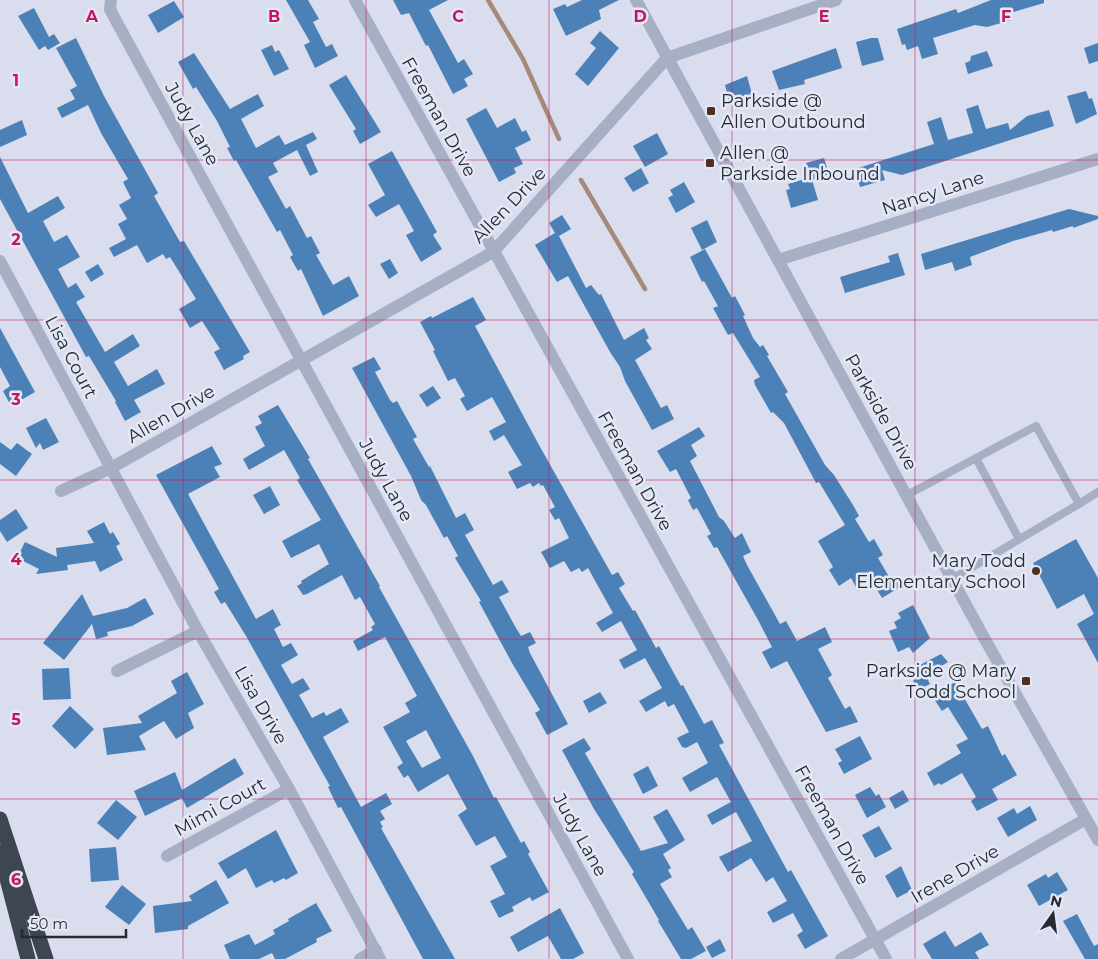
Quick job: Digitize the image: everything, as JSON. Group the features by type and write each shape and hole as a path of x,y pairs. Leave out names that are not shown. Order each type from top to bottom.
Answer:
{"highway":[{"path":"0,819 46,959"},
{"path":"0,852 28,959"}],"street":[{"name":"Judy Lane","path":"111,0 110,9 628,959"},
{"name":"Freeman Drive","path":"355,0 886,959"},
{"name":"Parkside Drive","path":"636,0 952,579 1098,840"},
{"name":"Allen Drive","path":"61,491 111,468 493,252 667,58 836,0"},
{"name":"Nancy Lane","path":"778,260 1098,159"},
{"name":"Lisa Court","path":"0,261 111,468"},
{"name":"Lisa Drive","path":"111,468 198,631 289,789 378,955"},
{"path":"117,671 198,631"},
{"name":"Mimi Court","path":"168,856 289,789"},
{"name":"Irene Drive","path":"841,959 1086,819"},
{"path":"360,959 378,955"}],"lane":[{"path":"907,495 1036,426 1079,504"},
{"path":"976,458 1019,539"},
{"path":"952,579 1098,492"}],"building":[{"path":"286,0 308,0 319,19 313,22 326,47 332,44 338,56 315,68 304,45 310,42"},
{"path":"393,0 448,0 429,10 458,63 464,59 473,74 464,79 468,86 453,94 409,13 401,15"},
{"path":"582,0 619,0 599,10 601,19 566,36 553,9 565,4 567,7"},
{"path":"991,0 1044,0 1044,3 1010,13 1012,20 987,27 975,25 933,38 938,54 922,59 918,46 907,50 905,44 902,45 897,29 956,9 958,13"},
{"path":"174,1 184,17 158,33 148,15"},
{"path":"34,8 49,37 54,34 60,43 48,50 45,46 39,50 18,16"},
{"path":"600,31 619,48 588,86 575,74 596,48 590,43"},
{"path":"76,38 104,96 158,193 154,196 180,242 184,241 250,352 243,356 244,359 224,370 214,352 220,349 202,321 190,328 179,309 196,299 170,257 166,259 163,254 147,263 137,245 114,257 109,248 126,239 118,224 127,219 119,205 131,198 123,182 128,179 101,133 88,105 62,118 57,108 75,99 70,90 77,86 56,48"},
{"path":"878,38 884,60 862,66 856,42"},
{"path":"1098,43 1098,61 1089,64 1084,48"},
{"path":"272,45 275,52 279,50 289,69 274,76 261,50"},
{"path":"836,48 842,68 804,80 805,84 779,90 772,71"},
{"path":"987,51 993,66 968,74 965,63 970,61 971,56"},
{"path":"194,53 230,109 258,94 264,106 241,119 256,148 279,135 285,145 313,132 317,139 306,145 318,172 310,176 297,150 273,163 278,172 268,177 286,209 290,206 307,238 311,236 320,253 316,255 333,285 349,276 359,296 323,316 301,269 298,271 290,257 293,255 280,230 277,232 236,160 234,161 227,148 230,147 217,121 196,87 193,89 178,62"},
{"path":"346,75 381,132 360,144 353,131 356,129 329,85"},
{"path":"747,76 752,94 729,101 725,85"},
{"path":"1086,91 1089,99 1092,98 1097,114 1076,124 1067,96"},
{"path":"978,105 986,129 1008,123 1010,130 1027,116 1049,110 1054,126 902,175 882,170 885,180 860,187 855,169 934,144 927,122 941,117 948,140 973,133 966,109"},
{"path":"486,108 497,128 515,118 522,132 526,130 531,140 515,148 523,164 514,168 516,173 499,182 466,119"},
{"path":"22,120 27,135 0,147 0,130"},
{"path":"657,133 668,154 645,167 633,146"},
{"path":"392,151 437,232 433,235 442,249 421,262 406,235 414,231 399,204 376,217 368,205 385,195 368,164"},
{"path":"0,157 28,213 58,196 65,208 43,221 54,242 67,235 80,257 58,269 68,288 76,283 85,297 76,302 105,352 133,334 140,346 114,362 128,386 157,369 165,384 134,400 141,412 125,421 116,401 89,356 86,357 0,199"},
{"path":"824,158 829,174 812,180 818,200 791,208 786,190 790,189 788,184 808,178 805,168 807,167 806,163"},
{"path":"641,168 649,183 633,192 624,178"},
{"path":"684,182 695,202 676,213 668,198 673,195 670,190"},
{"path":"1069,209 1098,216 1098,219 1073,228 1073,226 1053,232 1052,230 1013,241 970,257 972,265 955,271 952,262 925,270 921,254"},
{"path":"562,215 571,229 559,236 586,288 591,285 599,295 601,294 624,340 644,328 649,338 646,340 652,349 635,360 661,408 667,405 674,419 652,430 625,381 620,367 568,276 557,282 535,245 555,233 549,223"},
{"path":"707,220 717,242 702,250 691,228"},
{"path":"705,249 732,298 735,296 745,315 743,316 753,338 760,347 763,345 769,355 767,356 788,392 785,394 825,465 834,475 853,505 859,516 855,519 869,542 874,539 883,555 878,558 891,580 895,578 900,587 882,598 873,583 858,591 851,578 839,586 829,570 833,567 818,541 845,525 819,482 816,483 784,423 773,412 771,413 755,385 754,380 760,377 733,333 728,335 713,308 718,306 704,281 702,282 690,257"},
{"path":"898,253 905,275 845,293 840,277 890,262 888,256"},
{"path":"390,259 398,273 389,279 380,264"},
{"path":"98,264 104,274 91,282 85,272"},
{"path":"473,297 486,320 475,326 539,445 612,575 618,572 625,584 619,588 633,611 635,610 656,648 659,646 704,724 712,720 724,743 719,745 788,872 791,870 828,936 805,949 797,935 803,931 793,913 773,923 767,912 787,901 773,877 766,882 751,858 728,872 719,857 752,841 736,812 712,825 707,815 731,802 717,777 690,792 682,778 708,763 697,742 686,748 682,747 677,738 689,732 674,704 668,707 665,701 646,712 639,701 662,688 645,658 624,669 619,660 637,650 621,621 602,632 596,623 613,613 588,568 582,572 579,568 571,572 564,561 550,568 541,552 569,538 559,518 555,520 549,510 555,507 543,485 541,486 539,483 533,487 530,483 517,489 508,472 522,465 504,435 494,441 489,431 506,422 492,397 467,411 460,399 465,396 455,378 448,381 433,351 435,350 420,322 431,316 432,318"},
{"path":"0,328 35,392 11,406 3,391 10,386 0,367"},
{"path":"374,357 381,369 375,372 390,400 393,403 397,401 417,437 413,439 430,466 456,518 465,513 474,530 465,535 493,585 502,580 509,592 499,597 516,628 521,636 530,632 536,643 528,647 530,653 568,724 547,735 535,713 540,710 512,663 479,602 481,601 455,558 458,556 447,536 444,538 426,505 421,500 411,476 352,368"},
{"path":"433,386 441,398 427,407 419,395"},
{"path":"278,405 310,458 308,459 380,586 494,798 496,797 521,843 524,841 530,852 528,854 549,892 532,901 530,897 512,907 514,911 499,918 490,901 505,894 490,866 507,857 495,836 476,846 458,815 467,809 448,774 418,792 408,775 404,778 397,767 403,763 383,727 410,712 405,703 417,696 385,637 358,651 353,641 373,630 371,627 375,624 360,597 355,600 342,575 303,595 297,586 302,583 301,581 329,564 319,544 291,558 282,541 321,520 297,480 300,478 284,450 249,470 243,459 265,446 255,427 262,423 258,416","holes":["426,730 441,758 422,768 406,741"]},
{"path":"46,418 59,442 43,450 40,443 36,448 26,428"},
{"path":"699,427 705,436 691,445 697,456 690,461 719,517 724,521 735,538 742,533 751,552 743,556 780,624 786,621 797,641 825,627 832,642 818,649 832,675 828,678 845,709 850,706 858,722 826,732 787,661 771,669 762,652 772,647 758,620 717,547 714,548 707,536 711,534 697,508 693,510 688,500 691,498 676,469 670,472 657,451"},
{"path":"0,442 11,450 17,443 32,454 16,476 0,464"},
{"path":"212,446 222,464 214,467 220,477 188,494 256,619 273,609 281,625 274,629 283,647 291,643 298,655 281,665 292,684 303,678 310,689 299,695 312,718 324,712 326,716 341,708 349,722 323,737 361,807 386,793 392,804 380,811 385,819 380,822 383,827 381,828 455,959 423,959 341,807 338,808 328,787 330,786 246,636 225,602 221,604 214,592 219,589 156,475"},
{"path":"270,486 280,505 264,514 253,495"},
{"path":"16,509 28,528 7,542 0,531 0,520"},
{"path":"104,522 110,534 113,532 120,544 116,546 123,560 100,572 95,561 67,565 68,570 36,574 39,569 17,558 25,542 57,557 56,548 94,543 87,531"},
{"path":"1076,539 1098,578 1098,663 1077,624 1094,614 1084,594 1057,609 1033,563"},
{"path":"82,594 93,616 127,608 145,598 154,614 132,626 107,632 108,636 96,639 92,624 64,660 43,643"},
{"path":"913,605 930,638 913,653 909,647 898,652 889,631 897,628 894,622 901,618 898,613"},
{"path":"941,654 948,662 926,675 920,665"},
{"path":"69,668 71,699 43,700 42,669"},
{"path":"187,672 204,704 188,713 194,728 176,739 164,721 139,736 146,750 107,755 103,728 142,723 138,716 177,693 171,681"},
{"path":"925,674 930,684 918,690 913,681"},
{"path":"955,682 982,729 988,726 1002,756 1005,754 1017,775 992,789 998,800 977,811 971,801 976,797 962,773 941,785 939,783 934,786 927,773 961,753 956,745 968,739 948,707 942,711 932,696"},
{"path":"600,692 607,703 589,713 583,701"},
{"path":"70,706 94,729 75,749 52,726"},
{"path":"860,736 872,759 844,774 838,763 842,761 835,749"},
{"path":"584,738 591,749 585,753 641,851 668,843 653,817 667,809 685,840 663,854 671,868 668,870 672,877 660,884 688,930 692,927 706,951 691,959 681,959 632,874 634,872 594,809 562,750"},
{"path":"235,758 244,774 187,808 182,798 145,816 134,791 175,772 182,790"},
{"path":"648,766 658,786 643,794 633,774"},
{"path":"870,787 876,796 879,794 886,807 867,818 855,795"},
{"path":"903,790 909,801 895,809 889,798"},
{"path":"116,800 137,817 118,840 97,823"},
{"path":"1030,806 1037,820 1008,837 997,818 1014,808 1017,814"},
{"path":"879,826 892,849 875,858 862,835"},
{"path":"276,830 298,873 286,880 284,878 274,883 272,880 256,888 246,868 228,879 218,863"},
{"path":"116,847 119,880 91,882 89,849"},
{"path":"901,866 912,890 897,898 885,876"},
{"path":"1057,872 1068,890 1039,906 1027,885 1046,874 1048,878"},
{"path":"216,880 229,903 188,926 188,929 155,933 153,906 192,901 189,896"},
{"path":"122,885 146,904 129,925 105,907"},
{"path":"316,903 332,931 316,939 317,942 285,959 275,959 272,953 259,959 230,959 224,945 249,934 255,945 275,934 273,930 289,921 288,919"},
{"path":"560,908 584,953 573,959 561,959 548,936 518,952 510,937"},
{"path":"1077,914 1094,946 1098,944 1098,959 1085,959 1063,921"},
{"path":"945,931 955,947 981,932 989,945 975,952 979,959 932,959 923,944"},
{"path":"720,939 726,951 712,958 706,947"}],"waterway":[{"path":"488,0 523,59 559,139"},
{"path":"581,180 645,289"}],"place":[{"name":"Parkside @ Allen Outbound","path":"711,111"},
{"name":"Allen @ Parkside Inbound","path":"710,163"},
{"name":"Mary Todd Elementary School","path":"1036,571"},
{"name":"Parkside @ Mary Todd School","path":"1026,681"}]}
